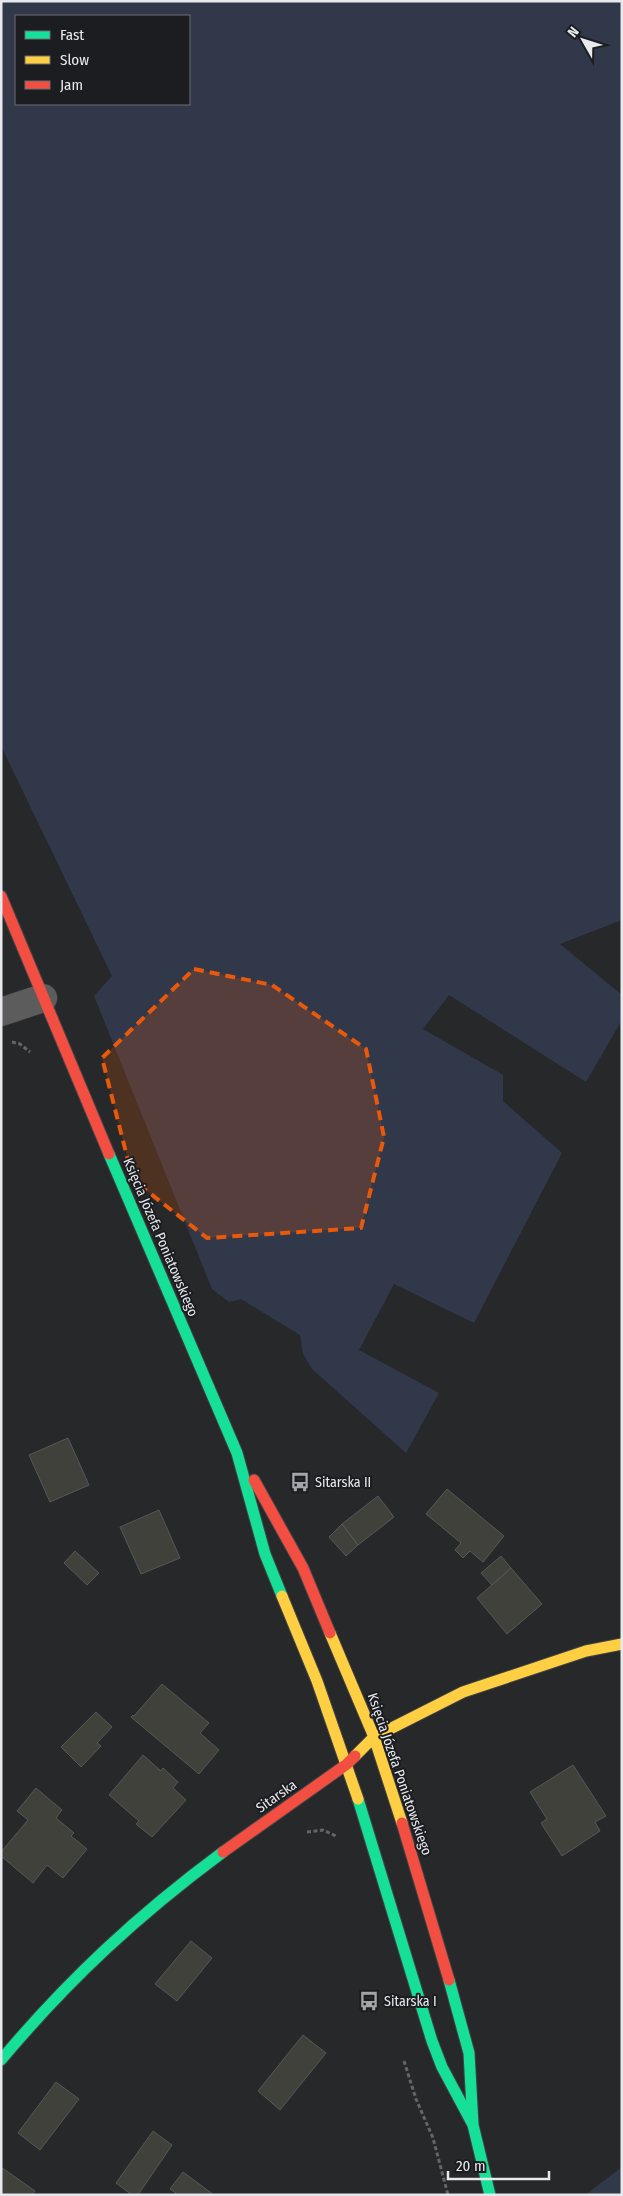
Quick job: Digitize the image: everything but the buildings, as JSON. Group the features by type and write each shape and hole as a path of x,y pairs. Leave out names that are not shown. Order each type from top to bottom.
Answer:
{"street":[{"name":"Księcia Józefa Poniatowskiego","path":"1,896 237,1453 265,1554 317,1680 347,1764 432,2041 442,2068 473,2125"},
{"path":"1,1012 43,998"},
{"name":"Księcia Józefa Poniatowskiego","path":"237,1453 283,1529 302,1568 374,1737 413,1856 462,2024 469,2053 473,2125 490,2195"},
{"name":"Sitarska","path":"1,2060 53,2000 98,1953 149,1908 347,1764 374,1737 469,1689 586,1651 622,1644"}],"path":[{"path":"9,1042 20,1044 33,1058"}],"highlighted area":[{"path":"194,969 272,985 366,1049 384,1137 361,1228 207,1238 133,1180 102,1058"}],"shaded area":[{"path":"1,1 622,1 622,920 560,944 622,995 622,1020 586,1082 449,995 423,1029 503,1075 503,1101 562,1153 474,1323 394,1284 359,1350 439,1393 406,1453 312,1369 303,1354 300,1335 241,1299 229,1302 212,1289 94,996 112,976 1,746"},
{"path":"622,2167 622,2195 585,2195"}],"traffic: fast":[{"path":"109,1154 237,1453 265,1554 282,1596"},
{"path":"358,1799 432,2041 442,2067 473,2125"},
{"path":"1,2060 52,2002 106,1949 133,1924 223,1852"},
{"path":"449,1980 469,2053 473,2125 490,2195"}],"traffic: slow":[{"path":"282,1596 317,1681 358,1799"},
{"path":"330,1633 374,1737 402,1823"},
{"path":"355,1756 374,1737 463,1692 586,1651 622,1644"}],"traffic: jam":[{"path":"1,896 109,1154"},
{"path":"254,1480 303,1568 330,1633"},
{"path":"223,1852 347,1764 355,1756"},
{"path":"402,1823 449,1980"}],"place":[{"name":"Sitarska II","path":"300,1482"},
{"name":"Sitarska I","path":"369,2001"}]}
